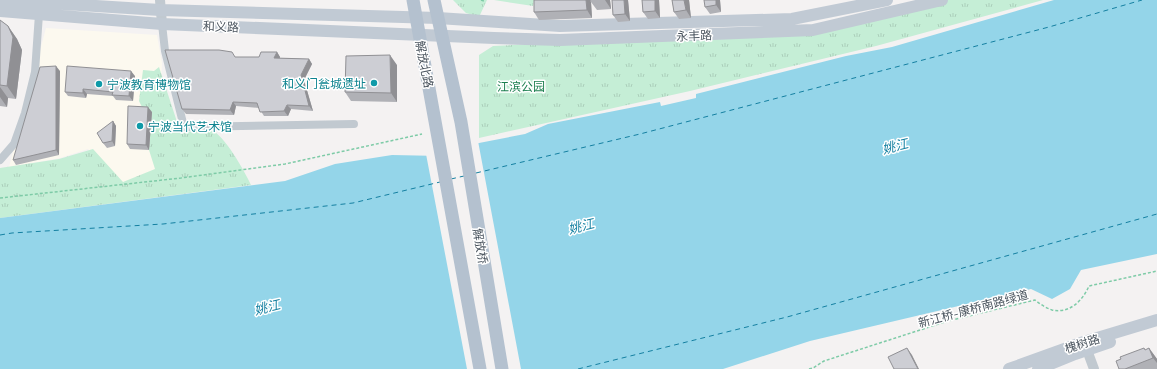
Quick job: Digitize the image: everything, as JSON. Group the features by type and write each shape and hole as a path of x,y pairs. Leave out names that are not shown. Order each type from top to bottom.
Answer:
{"main road":[{"name":"和义路","path":"0,0 160,5 438,18"},
{"name":"解放北路","path":"413,0 436,128"},
{"name":"解放北路","path":"434,0 461,122"},
{"name":"永丰路","path":"438,18 560,26 792,19 887,0"},
{"name":"永丰路","path":"442,36 560,40 813,30 942,0"},
{"name":"和义路","path":"0,11 162,24 442,36"},
{"name":"解放桥","path":"461,122 502,369"},
{"name":"解放桥","path":"436,128 480,369"},
{"name":"槐树路","path":"1009,369 1084,342 1157,320"},
{"name":"槐树路","path":"1038,369 1087,350 1157,327"}],"street":[{"path":"160,5 165,51 184,127 354,124"},
{"path":"0,160 14,144 26,112 35,72 39,14"},
{"path":"1087,350 1094,369"}],"path":[{"path":"0,198 181,178 285,164 422,134"},
{"name":"新江桥-康桥南路绿道","path":"809,369 824,361 948,321 1035,300 1052,310 1063,310 1077,304 1085,296 1090,286 1157,271"}],"shaded area":[{"path":"46,28 157,35 162,63 160,105 161,170 121,192 88,149 60,158 9,167"}],"green space":[{"path":"453,0 487,0 479,17 466,13"},
{"path":"494,0 534,0 533,6"},
{"name":"江滨公园","path":"947,0 1043,0 876,46 690,91 479,138 479,55 493,46 799,32"},
{"path":"159,67 181,134 204,129 211,130 216,133 222,138 234,154 251,185 0,218 0,168 59,159 93,149 123,182 155,169 149,150 151,112 144,111 139,101 143,70 154,71"}],"water":[{"name":"姚江","path":"1054,0 1157,0 1157,254 1081,270 1070,289 1052,299 1031,289 810,341 723,369 0,369 0,218 285,181 335,164 392,155 441,156 479,143 525,134 548,124 660,102 661,106 696,98 696,94 846,56 892,47"}],"pier":[{"path":"478,141 521,369 467,369 426,154 440,154"}],"building":[{"path":"534,0 586,0 587,10 534,12"},
{"path":"612,0 624,0 625,14 613,15"},
{"path":"642,0 655,0 655,11 643,12"},
{"path":"672,0 684,0 686,10 674,12"},
{"path":"704,0 716,0 716,5 705,7"},
{"path":"0,20 8,26 13,37 7,86 0,85"},
{"path":"165,50 219,50 232,52 235,57 259,57 261,52 277,52 274,58 309,59 301,75 309,106 287,105 284,111 260,112 257,103 233,102 230,110 182,109"},
{"name":"和义门瓮城遗址","path":"390,55 391,93 345,92 346,56"},
{"path":"56,66 56,150 13,160 40,67"},
{"path":"67,66 131,71 129,96 112,95 113,92 83,89 83,93 65,92"},
{"path":"128,106 148,107 146,145 127,144"},
{"path":"113,121 112,141 103,143 97,133"},
{"path":"907,348 918,369 894,369 888,357"},
{"path":"1144,348 1145,350 1149,348 1153,358 1125,369 1119,369 1116,361 1121,359 1120,357"}],"ferry route":[{"path":"476,173 640,134 1049,27 1142,0"},
{"path":"451,179 464,176"},
{"path":"0,235 163,224 353,203 440,182"},
{"path":"578,369 787,317 1157,214"}],"place":[{"name":"和义门瓮城遗址","path":"374,83"},
{"name":"宁波教育博物馆","path":"99,84"},
{"name":"宁波当代艺术馆","path":"140,126"}]}
